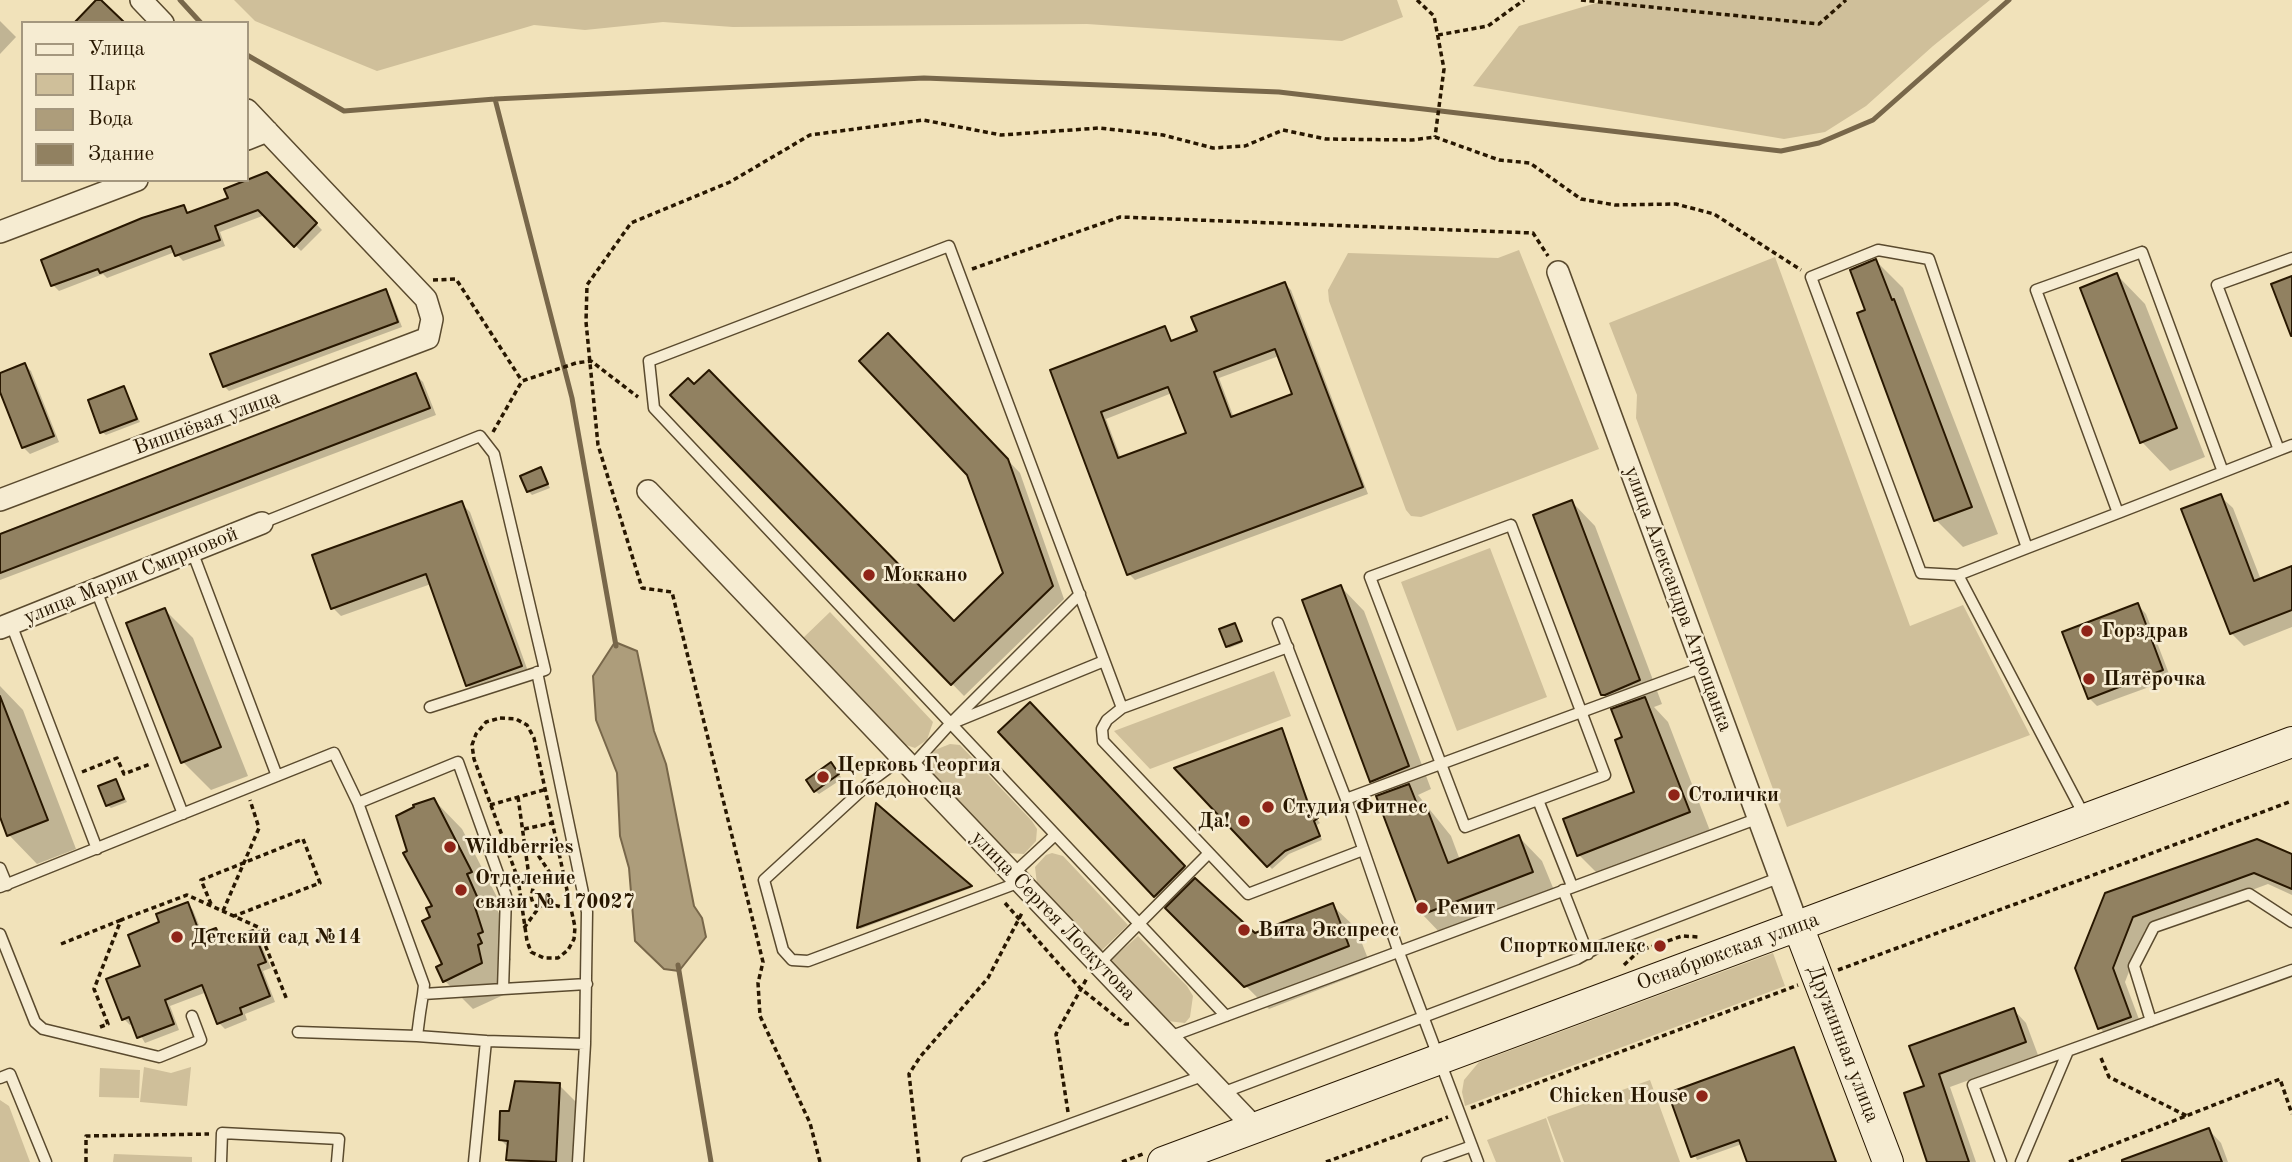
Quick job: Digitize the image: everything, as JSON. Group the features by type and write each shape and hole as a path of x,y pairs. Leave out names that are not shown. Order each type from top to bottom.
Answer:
{"street":[{"path":"141,0 161,21"},
{"path":"248,111 416,288"},
{"path":"248,139 267,131"},
{"path":"0,232 132,182"},
{"name":"улица Александра Атрощанка","path":"1558,272 1798,926"},
{"name":"Вишнёвая улица","path":"0,500 414,346 428,338 432,319 426,299 416,288"},
{"name":"улица Сергея Лоскутова","path":"648,491 1255,1128"},
{"name":"улица Марии Смирновой","path":"5,626 262,523"},
{"name":"Оснабрюкская улица","path":"1163,1162 2292,742"},
{"name":"Дружинная улица","path":"1798,926 1888,1162"}],"lane":[{"path":"1122,708 949,246 649,361 653,408 1226,1016"},
{"path":"2027,548 1929,259 1878,250 1811,277 1921,573 1958,575 2292,445"},
{"path":"2118,513 2036,290 2142,251 2223,472"},
{"path":"2279,450 2217,285 2292,258"},
{"path":"262,523 480,436 494,454 545,670 430,707"},
{"path":"1511,525 1581,712 1605,775 1465,827 1370,577 1511,525"},
{"path":"192,551 277,776"},
{"path":"1958,575 2086,819"},
{"path":"96,590 183,814"},
{"path":"1054,836 1022,883 808,961 792,960 783,950 764,880 875,778 907,763 949,725 1080,594"},
{"path":"1278,623 1346,799 1398,950 1478,1162"},
{"path":"5,626 97,849"},
{"path":"1288,647 1122,708 1107,720 1102,729 1103,741 1248,894 1363,850"},
{"path":"949,725 1104,661"},
{"path":"1346,799 1703,667"},
{"path":"537,672 587,912 586,1044 578,1162"},
{"path":"0,868 3,886 334,753 358,803 425,985 417,1036"},
{"path":"358,803 457,762 506,896 503,989"},
{"path":"1538,800 1588,954"},
{"path":"1164,1031 1226,1016 1759,818"},
{"path":"1099,964 1209,853"},
{"path":"1222,1093 1588,954 1781,877"},
{"path":"2151,1021 2134,966 2154,927 2249,894 2292,922"},
{"path":"0,934 35,1022 43,1029 159,1057 201,1040 192,1016"},
{"path":"2001,1162 1973,1085 2292,970"},
{"path":"423,994 587,984"},
{"path":"298,1032 586,1044"},
{"path":"474,1162 486,1041"},
{"path":"2021,1162 2068,1051"},
{"path":"0,1078 10,1074 46,1162"},
{"path":"967,1162 1205,1075"},
{"path":"221,1162 222,1133 338,1139 337,1162"},
{"path":"1427,1162 1472,1146"}],"path":[{"path":"1417,0 1434,16 1444,69 1435,136"},
{"path":"1438,35 1488,26 1524,0"},
{"path":"1581,0 1819,24 1846,0"},
{"path":"820,1162 810,1123 760,1016 758,983 763,962 672,592 642,588 598,445 586,322 587,285 631,223 730,183 810,135 923,120 1001,135 1099,128 1163,135 1213,148 1245,146 1283,130 1326,139 1412,140 1435,136 1499,160 1530,163 1581,200 1615,205 1676,204 1714,214 1771,247 1811,277"},
{"path":"960,274 1120,216 1533,233 1558,272"},
{"path":"416,288 436,278 456,279 523,381"},
{"path":"486,444 523,381 576,363 591,361 653,408"},
{"path":"500,718 516,719 527,725 534,738 545,790 565,878 574,939 568,950 558,957 544,958 531,951 518,879 474,759 472,745 476,734 486,722 500,718"},
{"path":"69,777 117,758 124,774 151,764 157,780 168,775"},
{"path":"475,810 561,786"},
{"path":"223,911 259,828 246,788"},
{"path":"518,797 534,884 531,897 533,903 587,912"},
{"path":"524,829 552,823"},
{"path":"211,906 201,880 303,839 320,883 234,916"},
{"path":"509,854 526,848 534,849 550,873 565,878"},
{"path":"919,1162 909,1074 988,978 1020,919 1022,883"},
{"path":"995,892 1080,989 1125,1024 1164,1031"},
{"path":"61,944 187,895 258,927 287,1000"},
{"path":"505,938 514,937 525,928 540,906"},
{"path":"77,1037 108,1024 94,989 121,920"},
{"path":"1070,1124 1056,1034 1080,989 1099,964"},
{"path":"2101,1058 2109,1077 2187,1116"},
{"path":"2069,1162 2280,1079 2292,1114"},
{"path":"86,1162 86,1136 222,1133"}],"green space":[{"path":"234,0 1397,0 1403,17 1342,41 1087,24 733,27 663,22 585,30 534,25 377,71 255,21"},
{"path":"1606,0 1990,0 1866,106 1825,132 1784,139 1473,86 1519,26"},
{"path":"1519,250 1599,449 1421,517 1411,516 1406,510 1329,301 1328,290 1348,253 1498,258"},
{"path":"1775,257 1910,626 1963,605 2030,735 1787,827 1636,418 1637,395 1609,323"},
{"path":"1490,548 1547,697 1457,731 1401,582"},
{"path":"830,612 933,722 927,740 915,748 903,744 803,638"},
{"path":"1274,671 1291,716 1150,769 1114,731"},
{"path":"950,744 960,745 1032,821 1037,829 1036,841 1024,854 1008,853 932,775 928,758 935,750"},
{"path":"1052,853 1063,856 1128,925 1100,952 1037,884 1035,867 1046,855"},
{"path":"1138,936 1187,986 1193,996 1190,1017 1185,1023 1167,1021 1110,961"},
{"path":"1773,953 1785,986 1465,1106 1462,1092 1464,1080 1479,1062"},
{"path":"144,1067 171,1073 191,1067 187,1106 140,1102"},
{"path":"100,1068 140,1070 139,1098 99,1097"},
{"path":"1650,1080 1680,1162 1564,1162 1547,1117"},
{"path":"0,1100 9,1106 30,1162 0,1162"},
{"path":"1546,1118 1561,1162 1496,1162 1487,1140"},
{"path":"114,1154 192,1157 192,1162 113,1162"}],"water":[{"path":"615,642 637,651 654,731 666,764 694,906 702,918 706,937 679,971 664,969 635,941 629,868 620,836 617,773 596,720 593,676"}],"building":[{"path":"96,0 101,0 123,21 76,21"},
{"path":"267,172 317,223 294,247 258,210 215,226 220,240 175,256 171,246 100,273 98,269 51,286 41,260 142,218 184,205 187,213 228,198 224,189 248,182 248,180"},
{"path":"1876,259 1892,300 1894,299 1972,507 1934,521 1857,313 1865,310 1850,270"},
{"path":"2117,273 2177,428 2140,443 2080,288"},
{"path":"2292,276 2292,336 2291,336 2271,284"},
{"path":"1285,282 1363,487 1127,575 1050,370 1165,326 1171,341 1197,331 1191,317","holes":["1275,349 1292,394 1231,417 1214,372","1168,387 1186,433 1118,458 1101,412"]},
{"path":"386,289 398,322 223,387 210,354"},
{"path":"888,333 1008,459 1053,586 951,685 670,395 688,378 694,384 709,370 954,621 1003,573 967,475 859,361"},
{"path":"25,363 54,436 22,448 0,392 0,373"},
{"path":"416,373 430,408 0,573 0,534"},
{"path":"124,386 137,419 100,433 88,400"},
{"path":"541,467 548,484 527,492 520,476"},
{"path":"2221,494 2254,581 2292,566 2292,610 2230,634 2181,509"},
{"path":"1572,500 1640,680 1605,695 1601,695 1533,515"},
{"path":"462,501 522,666 466,686 426,574 331,609 312,555"},
{"path":"1341,585 1409,766 1370,782 1302,600"},
{"path":"2138,603 2163,670 2088,699 2062,632"},
{"path":"165,608 221,747 181,763 126,623"},
{"path":"1235,623 1242,641 1226,647 1219,629"},
{"path":"0,696 48,820 7,836 0,817"},
{"path":"1645,697 1690,812 1577,856 1563,819 1634,792 1615,740 1622,737 1611,709"},
{"path":"1030,702 1185,866 1154,897 998,732"},
{"path":"1282,728 1310,809 1318,818 1314,821 1320,836 1285,851 1267,867 1174,768"},
{"name":"Церковь Георгия Победоносца","path":"831,762 839,774 814,792 806,780"},
{"path":"116,779 124,799 106,806 98,786"},
{"path":"1409,784 1421,814 1428,811 1448,863 1519,835 1533,872 1421,915 1376,796"},
{"path":"434,798 472,872 467,874 479,901 474,904 483,932 478,934 482,943 478,945 482,963 443,982 436,967 442,964 422,921 430,917 426,908 432,906 403,853 407,851 396,816 414,807 413,805"},
{"path":"876,803 952,869 972,886 857,928"},
{"path":"2257,839 2292,854 2292,889 2254,873 2133,917 2113,968 2131,1017 2098,1029 2075,968 2105,893"},
{"path":"1195,878 1255,933 1333,903 1349,946 1244,987 1165,908"},
{"path":"188,902 200,934 216,928 222,942 253,930 266,962 258,965 270,996 240,1008 242,1014 217,1024 202,985 165,1000 174,1024 137,1038 129,1017 122,1020 106,979 140,966 128,935 159,922 156,914"},
{"path":"2014,1008 2026,1042 1939,1074 1969,1162 1927,1162 1904,1093 1924,1086 1909,1046"},
{"path":"1794,1047 1836,1162 1747,1162 1739,1140 1691,1157 1668,1093"},
{"path":"515,1081 560,1083 556,1162 506,1160 508,1141 499,1140 500,1111 509,1111"},
{"path":"2209,1128 2222,1162 2122,1162 2122,1160"}],"waterway":[{"path":"180,0 199,21"},
{"path":"248,56 344,111 495,99 924,78 1279,92 1781,151 1819,143 1873,120 2009,0"},
{"path":"495,99 572,398 616,646"},
{"path":"678,965 711,1162"}],"place":[{"name":"Моккано","path":"869,575"},
{"name":"Горздрав","path":"2087,631"},
{"name":"Пятёрочка","path":"2089,679"},
{"name":"Церковь Георгия Победоносца","path":"823,777"},
{"name":"Столички","path":"1674,795"},
{"name":"Студия Фитнес","path":"1268,807"},
{"name":"Да!","path":"1244,821"},
{"name":"Wildberries","path":"450,847"},
{"name":"Отделение связи № 170027","path":"461,890"},
{"name":"Ремит","path":"1422,908"},
{"name":"Вита Экспресс","path":"1244,930"},
{"name":"Детский сад №14","path":"177,937"},
{"name":"Спорткомплекс","path":"1660,946"},
{"name":"Chicken House","path":"1702,1096"}]}
